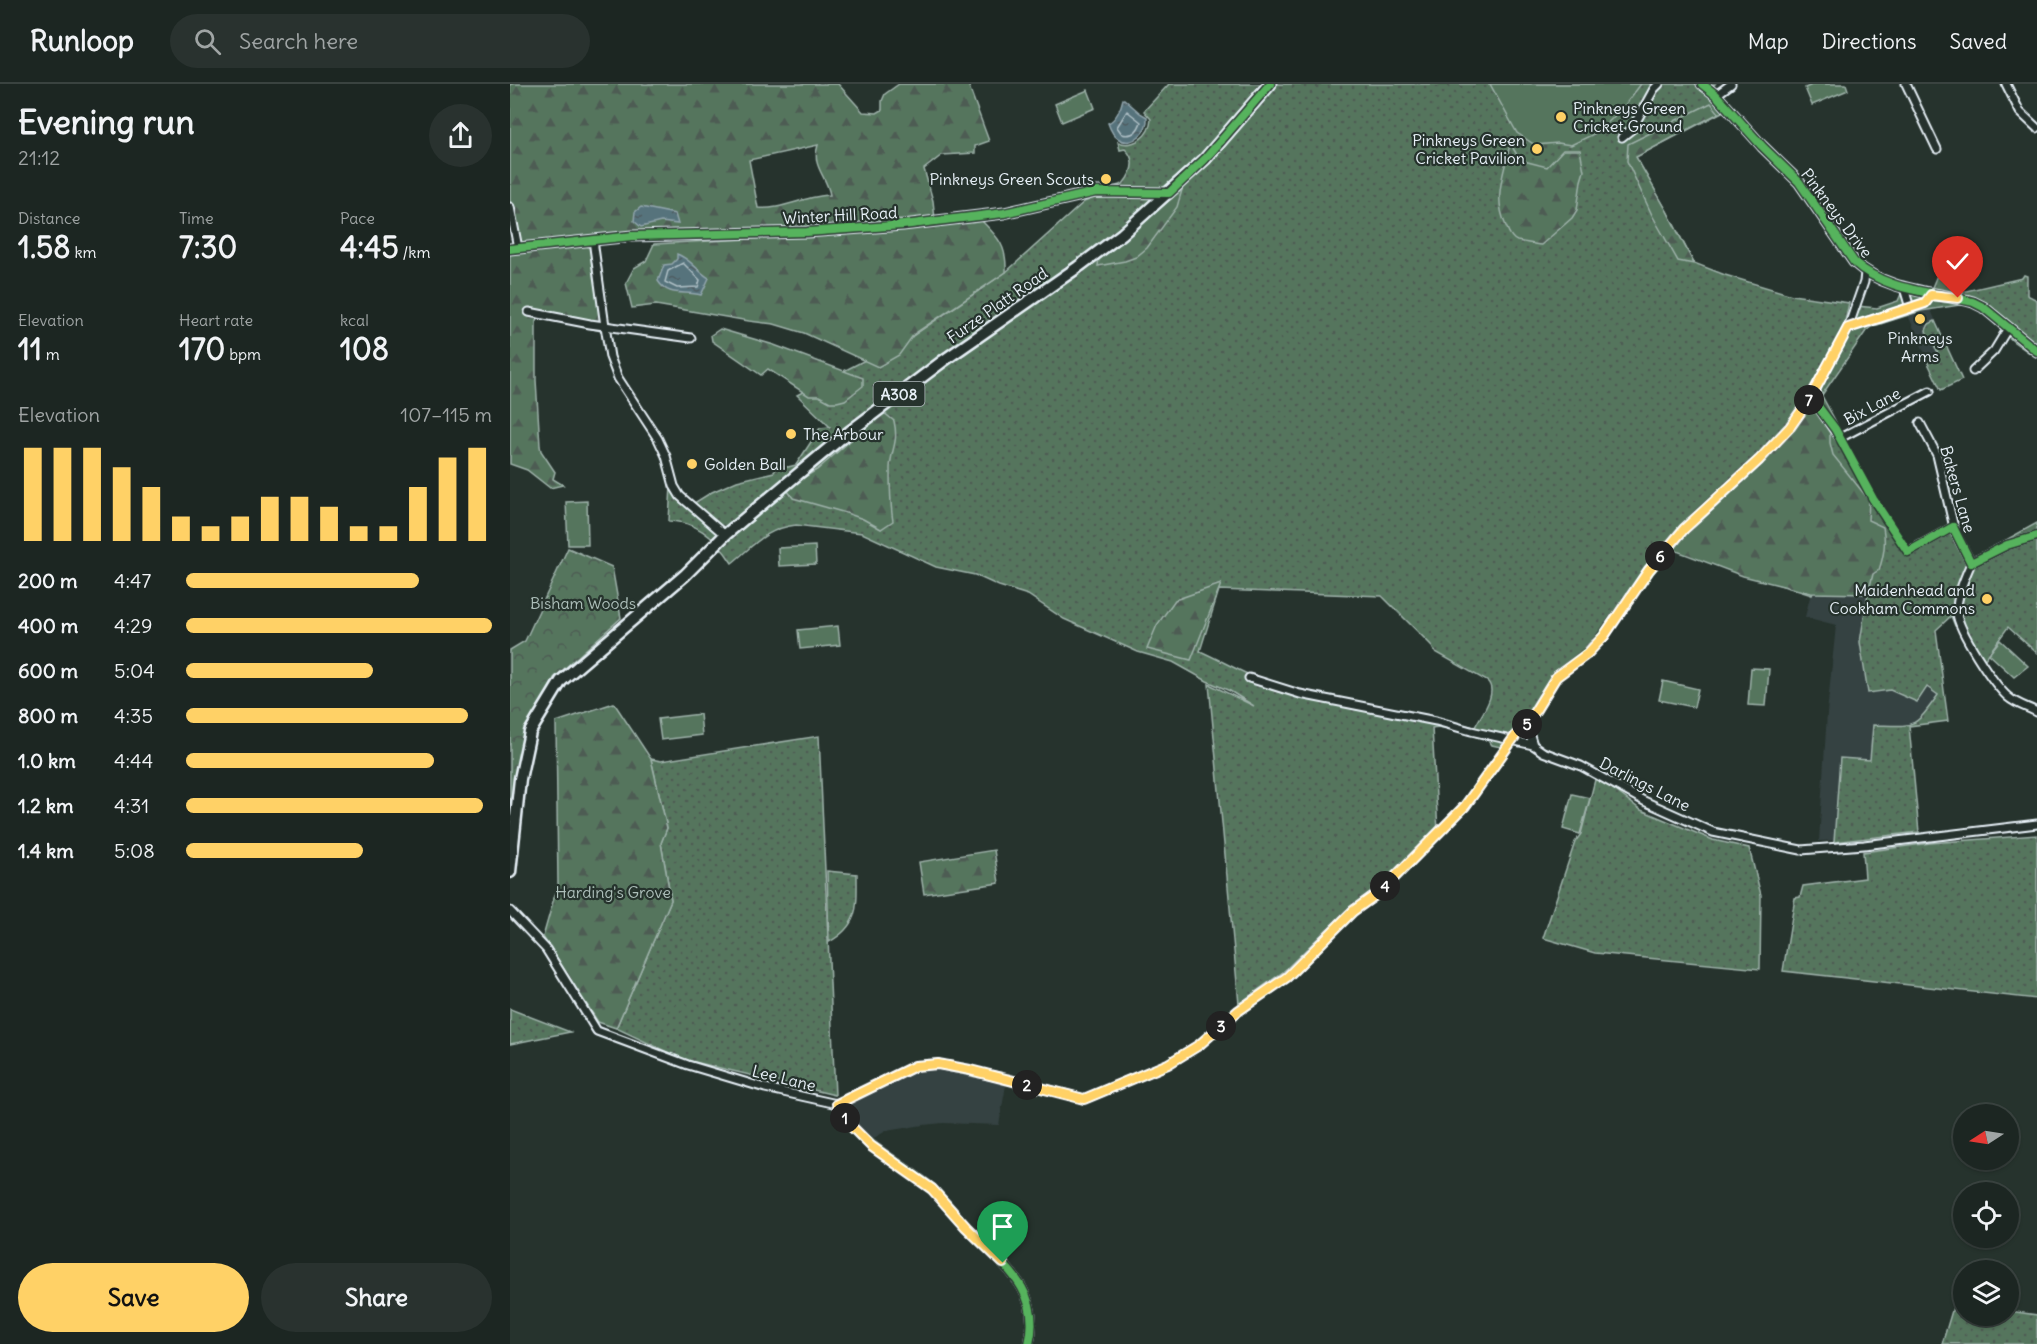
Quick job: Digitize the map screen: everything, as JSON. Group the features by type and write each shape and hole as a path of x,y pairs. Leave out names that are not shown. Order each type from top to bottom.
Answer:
{"main road":[{"name":"Furze Platt Road","path":"725,535 840,439 981,334 1122,234 1205,159 1270,84"},
{"name":"A308","path":"510,872 520,779 530,732 561,681 685,575 725,535"}],"street":[{"path":"1622,137 1632,129 1659,84"},
{"name":"Pinkneys Drive","path":"1702,84 1716,95 1762,146 1799,182 1854,262 1865,272 1904,288 1973,302 1983,307 2037,351"},
{"path":"1716,95 1731,84"},
{"path":"1906,84 1937,149"},
{"path":"2006,84 2020,112 2037,128"},
{"name":"Winter Hill Road","path":"514,249 663,234 807,232 903,225 1004,213 1096,192 1169,193"},
{"path":"510,207 514,249"},
{"path":"593,240 610,357 618,378 658,439 666,456 674,486 680,496 725,535"},
{"path":"1029,1344 1032,1320 1026,1295 1020,1284 932,1189 871,1146 849,1124 837,1104 915,1066 938,1064 1084,1099 1168,1064 1199,1045 1238,1011 1287,977 1353,911 1381,891 1465,806 1527,724 1556,677 1587,654 1604,636 1649,570 1667,548 1698,515 1782,436 1811,397 1848,328 1864,282 1865,272"},
{"path":"1904,288 1910,308"},
{"path":"1848,328 1925,303 1931,295"},
{"path":"529,312 605,327 691,338"},
{"path":"1973,372 1994,351 2008,328"},
{"name":"Bix Lane","path":"1811,397 1840,438 1930,391"},
{"name":"Bakers Lane","path":"1920,423 1937,455 1953,527 1971,563"},
{"path":"1913,549 1953,527"},
{"path":"2037,536 2007,545 1971,563 1957,610 1958,621 1979,659 2007,696 2037,712"},
{"name":"Darlings Lane","path":"1249,678 1310,696 1426,718 1533,745 1543,752 1581,766 1644,801 1713,832 1801,850 1864,845 2037,824"},
{"path":"1527,724 1533,745"},
{"name":"Lee Lane","path":"510,910 546,949 597,1031 688,1065 765,1088 837,1104"}],"shaded area":[{"path":"1930,308 1962,380 1941,390 1907,313"},
{"path":"1811,593 1867,594 1953,614 1936,630 1948,721 1909,726 1919,832 1860,840 1819,841 1827,713 1836,625 1805,617"},
{"path":"932,1068 970,1074 1006,1085 999,1125 943,1123 923,1125 886,1131 872,1139 845,1115 843,1105 918,1071"}],"green space":[{"path":"510,84 838,84 863,112 877,113 882,110 885,94 899,84 968,84 989,141 975,146 975,153 942,155 924,169 933,201 935,219 801,229 661,231 532,244 521,243 510,204","holes":["818,145 816,159 830,195 812,197 775,207 758,208 749,160"]},
{"path":"1169,84 1715,84 1710,89 1726,110 1636,157 1694,263 1792,295 1849,303 1844,326 1823,373 1791,424 1755,461 1691,519 1592,647 1553,677 1505,748 1460,732 1432,728 1438,831 1377,887 1345,912 1283,972 1239,1004 1209,684 1254,706 1173,662 1138,652 1064,619 1028,595 999,586 975,575 936,567 862,533 796,525 786,527 761,539 732,563 720,547 698,528 669,521 671,485 680,502 688,507 712,492 737,481 774,472 778,465 788,467 796,465 820,428 830,427 797,395 914,335 1006,272 1084,202 1096,197 1117,197 1113,187 1123,184 1132,166 1129,153 1125,149 1120,150 1118,142 1135,142 1148,131 1151,119 1144,111","holes":["1219,590 1382,596 1431,645 1434,651 1487,681 1491,691 1490,697 1475,727 1279,687 1200,651"]},
{"name":"Pinkneys Green Cricket Ground","path":"1490,84 1641,84 1622,109 1598,132 1571,145 1558,143 1535,145 1517,133"},
{"path":"1814,84 1846,84 1848,90 1812,105 1805,88"},
{"path":"1088,90 1095,108 1062,122 1055,104"},
{"path":"1711,103 1719,113 1636,157 1694,264 1678,261 1652,215 1627,161 1628,144"},
{"path":"1510,143 1520,160 1547,167 1563,150 1580,150 1584,171 1577,210 1572,218 1541,245 1517,241 1511,237 1502,215 1501,184"},
{"path":"1182,190 1177,207 1147,248 1136,257 1098,266 1099,258"},
{"path":"982,221 1001,244 1005,256 1006,272 914,334 899,355 878,367 804,333 774,324 656,305 632,308 626,283 634,268 646,261 654,244 880,232"},
{"path":"583,244 592,249 602,319 601,331 540,316 536,321 536,380 540,446 555,472 553,479 563,485 550,488 527,470 510,464 510,253"},
{"path":"1940,268 1962,292 2027,276 2027,295 2037,300 2037,358 2014,342 1975,306 1966,304 1921,311 1871,327 1866,331 1822,395 1820,387 1843,341 1853,301 1857,306 1877,308 1898,301 1901,294 1908,292 1928,297"},
{"path":"1935,321 1962,380 1941,390 1927,361 1938,354 1931,338 1928,339 1926,330 1929,324"},
{"path":"720,329 774,345 863,378 863,386 845,400 837,402 830,402 819,396 809,396 768,369 761,375 712,341 711,335"},
{"path":"1822,396 1887,517 1910,549 1951,529 1970,555 1977,556 2037,523 2037,653 2008,627 1985,659 1980,661 1955,626 1951,616 1936,630 1948,721 1909,726 1919,832 1834,842 1840,758 1870,760 1873,725 1912,724 1923,715 1938,695 1927,687 1917,702 1890,690 1868,693 1860,642 1868,593 1814,591 1812,595 1774,583 1676,544 1685,531 1812,402"},
{"path":"1810,403 1830,433 1833,455 1869,500 1868,520 1883,527 1882,559 1879,570 1873,574 1868,594 1811,593 1743,576 1674,550 1692,523"},
{"path":"883,412 894,421 895,429 890,468 893,521 881,529 846,513 793,498 788,491 796,482 817,470"},
{"path":"587,501 588,545 568,545 566,502"},
{"path":"815,546 816,564 779,566 778,548"},
{"name":"Bisham Woods","path":"568,548 612,567 621,618 554,678 528,733 510,804 510,650 525,641"},
{"path":"1221,584 1191,660 1147,649 1157,625 1175,600"},
{"path":"838,626 840,645 800,649 798,630"},
{"path":"2000,640 2028,666 2014,677 1989,654"},
{"path":"1751,668 1769,669 1766,706 1748,705"},
{"path":"1663,681 1698,689 1694,707 1659,700"},
{"name":"Harding's Grove","path":"614,703 651,759 667,828 661,843 671,900 616,1028 598,1022 543,937 558,884 556,722"},
{"path":"700,714 702,735 661,740 658,719"},
{"path":"819,736 835,1095 682,1059 616,1028 671,900 661,843 667,828 651,759 661,761"},
{"path":"1596,776 1641,810 1713,840 1749,848 1761,895 1760,969 1595,953 1543,938 1575,842 1581,834"},
{"path":"1572,794 1590,798 1580,834 1563,829"},
{"path":"2037,835 2037,999 1783,971 1795,898 1800,897 1803,886 1865,878 1863,852 1930,843"},
{"path":"994,850 999,883 924,894 919,862"},
{"path":"827,871 857,874 855,913 846,929 829,942"},
{"path":"510,1009 570,1032 510,1044"},
{"path":"1953,1307 1953,1326 2019,1326 2019,1312 2037,1315 2037,1344 1942,1344"}],"water":[{"path":"1123,99 1147,117 1143,132 1130,141 1117,138 1108,123 1118,113"},
{"path":"641,207 675,214 678,224 661,222 641,227 634,221 635,212"},
{"path":"677,254 709,278 701,295 672,292 658,281 664,265 672,264 677,259"}],"cycle path":[{"path":"510,249 632,236 807,232 903,225 1004,213 1096,192 1169,193 1205,159 1270,84"},
{"path":"1702,84 1716,95 1762,146 1799,182 1854,262 1867,272 1895,285 1973,302 1983,307 2037,351"},
{"path":"1029,1344 1032,1324 1030,1307 1024,1292 1004,1264 965,1226 932,1189 855,1130 837,1104 915,1066 938,1064 1084,1099 1168,1064 1199,1045 1238,1011 1287,977 1353,911 1381,891 1465,806 1516,735 1527,725 1556,677 1594,647 1667,548 1698,515 1772,447 1790,427 1811,397 1835,429 1873,499 1908,552 1953,527 1971,563 2007,545 2037,536"}],"place":[{"name":"Pinkneys Green Cricket Ground","path":"1561,117"},
{"name":"Pinkneys Green Cricket Pavilion","path":"1537,149"},
{"name":"Pinkneys Green Scouts","path":"1106,179"},
{"name":"Pinkneys Arms","path":"1920,319"},
{"name":"The Arbour","path":"791,434"},
{"name":"Golden Ball","path":"692,464"},
{"name":"Maidenhead and Cookham Commons","path":"1987,599"}],"route":[{"path":"1003,1263 932,1189 871,1146 849,1124 837,1104 915,1066 938,1064 1084,1099 1168,1064 1199,1045 1238,1011 1287,977 1353,911 1381,891 1465,806 1516,735 1527,724 1556,677 1587,654 1604,636 1649,570 1684,529 1759,460 1790,427 1811,397 1848,328 1925,303 1931,295 1958,298"}]}
